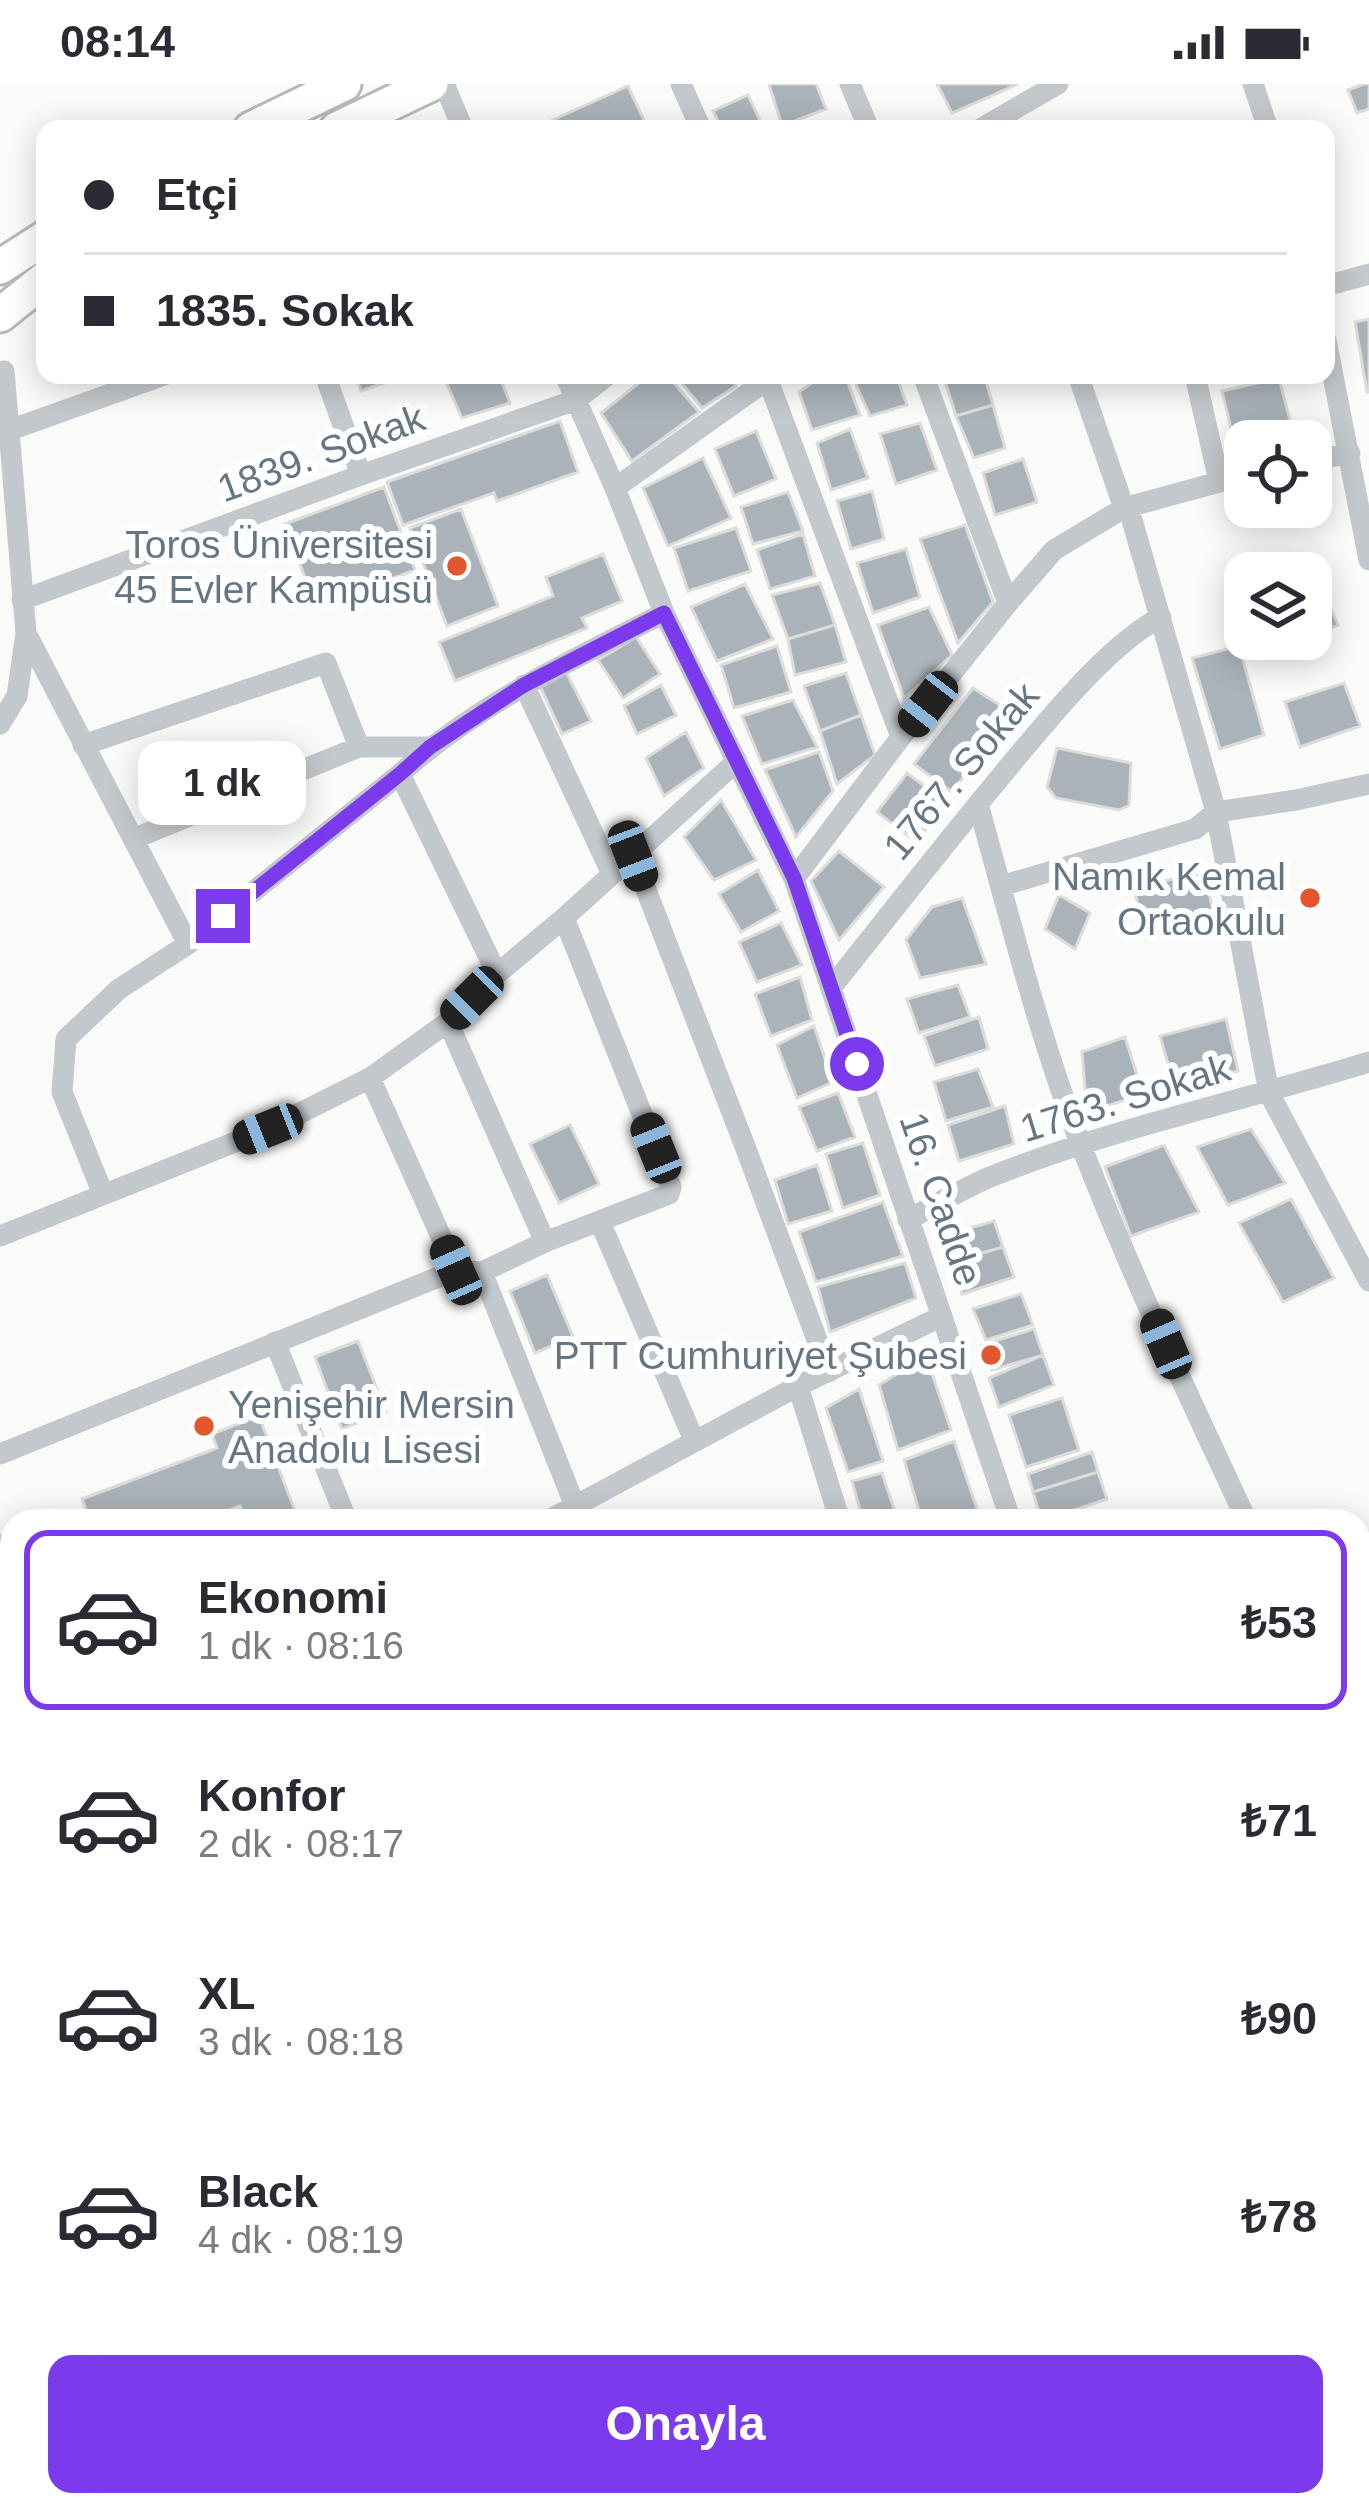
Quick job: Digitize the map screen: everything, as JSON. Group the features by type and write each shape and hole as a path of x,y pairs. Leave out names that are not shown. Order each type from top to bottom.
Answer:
{"main road":[{"path":"270,120 344,84"},
{"path":"356,120 430,84"},
{"path":"0,267 36,244"},
{"path":"0,315 36,286"}],"street":[{"path":"444,84 459,120"},
{"path":"681,84 696,120"},
{"path":"850,84 865,120"},
{"path":"996,120 1058,84"},
{"path":"1252,84 1260,120"},
{"path":"1335,283 1369,274"},
{"path":"0,724 17,696 26,633 4,371"},
{"path":"1335,382 1369,560"},
{"path":"10,430 139,384"},
{"path":"328,384 361,476"},
{"name":"16. Cadde","path":"569,384 664,613 794,878 1007,1509"},
{"name":"1839. Sokak","path":"22,600 576,400 596,384"},
{"path":"615,488 761,384"},
{"path":"774,384 902,737"},
{"path":"926,384 1007,603"},
{"path":"1081,384 1161,617 1216,812 1269,1093 1369,1281"},
{"path":"1197,384 1219,481"},
{"path":"1332,457 1350,453"},
{"path":"794,878 1007,603 1054,550 1126,507 1224,480"},
{"path":"103,1194 62,1092 66,1039 118,989 188,944 430,747 524,685 664,613"},
{"name":"1767. Sokak","path":"832,987 1059,706 1140,628 1161,617"},
{"path":"26,633 188,944"},
{"path":"83,745 326,663 358,747"},
{"path":"524,685 612,874"},
{"path":"133,838 358,747 430,747"},
{"path":"0,1236 268,1129 370,1078 448,1022 737,761"},
{"path":"400,774 497,974"},
{"path":"1001,886 1195,829 1216,812 1369,784"},
{"path":"978,804 1040,1030 1080,1144 1240,1509"},
{"path":"633,856 829,1372"},
{"path":"0,1454 456,1270 482,1272 669,1194 671,1187 564,918"},
{"path":"448,1022 545,1243"},
{"name":"1763. Sokak","path":"908,1220 985,1179 1080,1144 1369,1062"},
{"path":"370,1078 456,1270"},
{"path":"601,1222 694,1440"},
{"path":"482,1272 575,1509"},
{"path":"583,1509 694,1440 942,1316"},
{"path":"275,1342 342,1509"},
{"path":"798,1386 836,1509"}],"building":[{"path":"769,84 816,84 826,109 798,120 780,120"},
{"path":"937,84 1018,84 952,113"},
{"path":"1369,84 1369,109 1357,113 1348,90"},
{"path":"628,86 644,120 553,120"},
{"path":"748,95 760,120 718,120 713,111"},
{"path":"1369,319 1369,392 1367,392 1355,322"},
{"path":"447,384 503,384 510,403 462,418"},
{"path":"638,384 675,384 699,412 632,461 601,413"},
{"path":"682,384 736,386 702,408"},
{"path":"810,384 848,384 860,415 812,430 799,392"},
{"path":"856,384 899,384 907,405 870,416"},
{"path":"946,384 987,384 993,405 956,416"},
{"path":"1281,384 1290,420 1229,420 1222,391"},
{"path":"993,405 1005,448 974,458 956,416"},
{"path":"560,421 578,472 497,501 494,493 403,525 387,482"},
{"path":"920,423 937,470 896,484 880,434"},
{"path":"850,429 868,478 831,490 817,443"},
{"path":"756,431 776,479 734,496 715,449"},
{"path":"703,458 731,518 668,546 643,488"},
{"path":"1023,459 1037,502 995,515 983,473"},
{"path":"384,487 415,570 316,607 285,524"},
{"path":"872,491 884,539 851,549 837,501"},
{"path":"788,492 803,531 753,544 741,507"},
{"path":"461,509 498,606 447,626 410,528"},
{"path":"965,525 993,602 958,643 920,539"},
{"path":"736,528 751,571 688,591 674,548"},
{"path":"803,534 815,576 770,589 757,550"},
{"path":"906,549 920,597 873,613 857,563"},
{"path":"603,554 622,601 582,618 587,628 455,681 439,642 553,596 546,577"},
{"path":"820,583 835,625 788,639 772,595"},
{"path":"745,584 773,639 717,661 691,607"},
{"path":"929,607 952,655 904,698 878,625"},
{"path":"835,625 846,662 795,675 788,639"},
{"path":"636,637 660,674 623,698 598,660"},
{"path":"777,646 791,692 734,708 721,665"},
{"path":"1224,650 1224,660 1243,660 1264,735 1220,749 1192,658"},
{"path":"566,672 591,721 562,734 539,684"},
{"path":"846,673 861,715 820,731 804,686"},
{"path":"1344,683 1360,726 1300,747 1285,702"},
{"path":"661,685 676,715 637,734 624,706"},
{"path":"973,688 1012,713 952,792 914,764"},
{"path":"793,700 817,747 762,764 742,716"},
{"path":"861,715 875,755 837,784 820,731"},
{"path":"686,732 704,768 664,796 646,758"},
{"path":"1057,748 1131,763 1129,805 1119,810 1056,798 1047,787"},
{"path":"819,752 833,791 796,837 765,770"},
{"path":"907,773 946,802 916,842 877,812"},
{"path":"721,800 756,860 714,880 684,837"},
{"path":"839,851 884,887 839,940 811,881"},
{"path":"758,870 779,911 741,932 719,894"},
{"path":"1203,871 1216,921 1147,939 1134,889"},
{"path":"1059,895 1090,913 1075,949 1045,929"},
{"path":"962,898 986,964 920,978 906,940 932,907"},
{"path":"781,923 802,965 757,982 739,942"},
{"path":"800,977 812,1020 771,1036 755,994"},
{"path":"958,985 970,1017 919,1033 907,999"},
{"path":"979,1017 988,1049 935,1066 924,1036"},
{"path":"1226,1019 1238,1071 1175,1088 1160,1036"},
{"path":"814,1026 833,1082 797,1098 777,1045"},
{"path":"1125,1037 1143,1094 1087,1113 1082,1052"},
{"path":"978,1069 993,1107 946,1121 934,1082"},
{"path":"838,1093 855,1137 817,1151 799,1107"},
{"path":"1005,1106 1014,1144 959,1161 948,1125"},
{"path":"570,1125 599,1184 559,1203 530,1144"},
{"path":"1251,1129 1285,1183 1228,1205 1197,1147"},
{"path":"863,1143 880,1195 843,1208 826,1154"},
{"path":"1164,1145 1199,1212 1131,1236 1105,1167"},
{"path":"817,1165 832,1211 788,1224 775,1180"},
{"path":"1291,1199 1334,1278 1283,1302 1239,1223"},
{"path":"883,1202 903,1256 816,1282 799,1232"},
{"path":"994,1221 1003,1247 951,1262 942,1236"},
{"path":"1003,1247 1014,1277 962,1294 951,1262"},
{"path":"905,1263 916,1298 830,1332 818,1287"},
{"path":"547,1275 573,1337 535,1353 510,1291"},
{"path":"1021,1294 1033,1325 986,1340 973,1309"},
{"path":"1034,1329 1043,1355 992,1370 982,1345"},
{"path":"358,1341 386,1412 342,1429 315,1357"},
{"path":"1043,1355 1054,1385 999,1407 989,1378"},
{"path":"926,1356 951,1430 898,1450 879,1385"},
{"path":"859,1389 883,1461 848,1472 826,1408"},
{"path":"1062,1398 1079,1450 1026,1467 1009,1415"},
{"path":"259,1416 294,1509 86,1509 82,1499 217,1448 212,1434"},
{"path":"954,1441 977,1509 918,1509 904,1460"},
{"path":"1092,1452 1098,1472 1033,1492 1028,1474"},
{"path":"1098,1472 1107,1499 1077,1509 1038,1509 1033,1492"},
{"path":"882,1473 894,1509 860,1509 852,1481"}],"place":[{"name":"Toros Üniversitesi 45 Evler Kampüsü","path":"457,566"},
{"name":"Namık Kemal Ortaokulu","path":"1310,898"},
{"name":"PTT Cumhuriyet Şubesi","path":"991,1355"},
{"name":"Yenişehir Mersin Anadolu Lisesi","path":"204,1426"}],"route":[{"path":"223,916 430,747 524,685 664,613 794,878 857,1064"}]}
